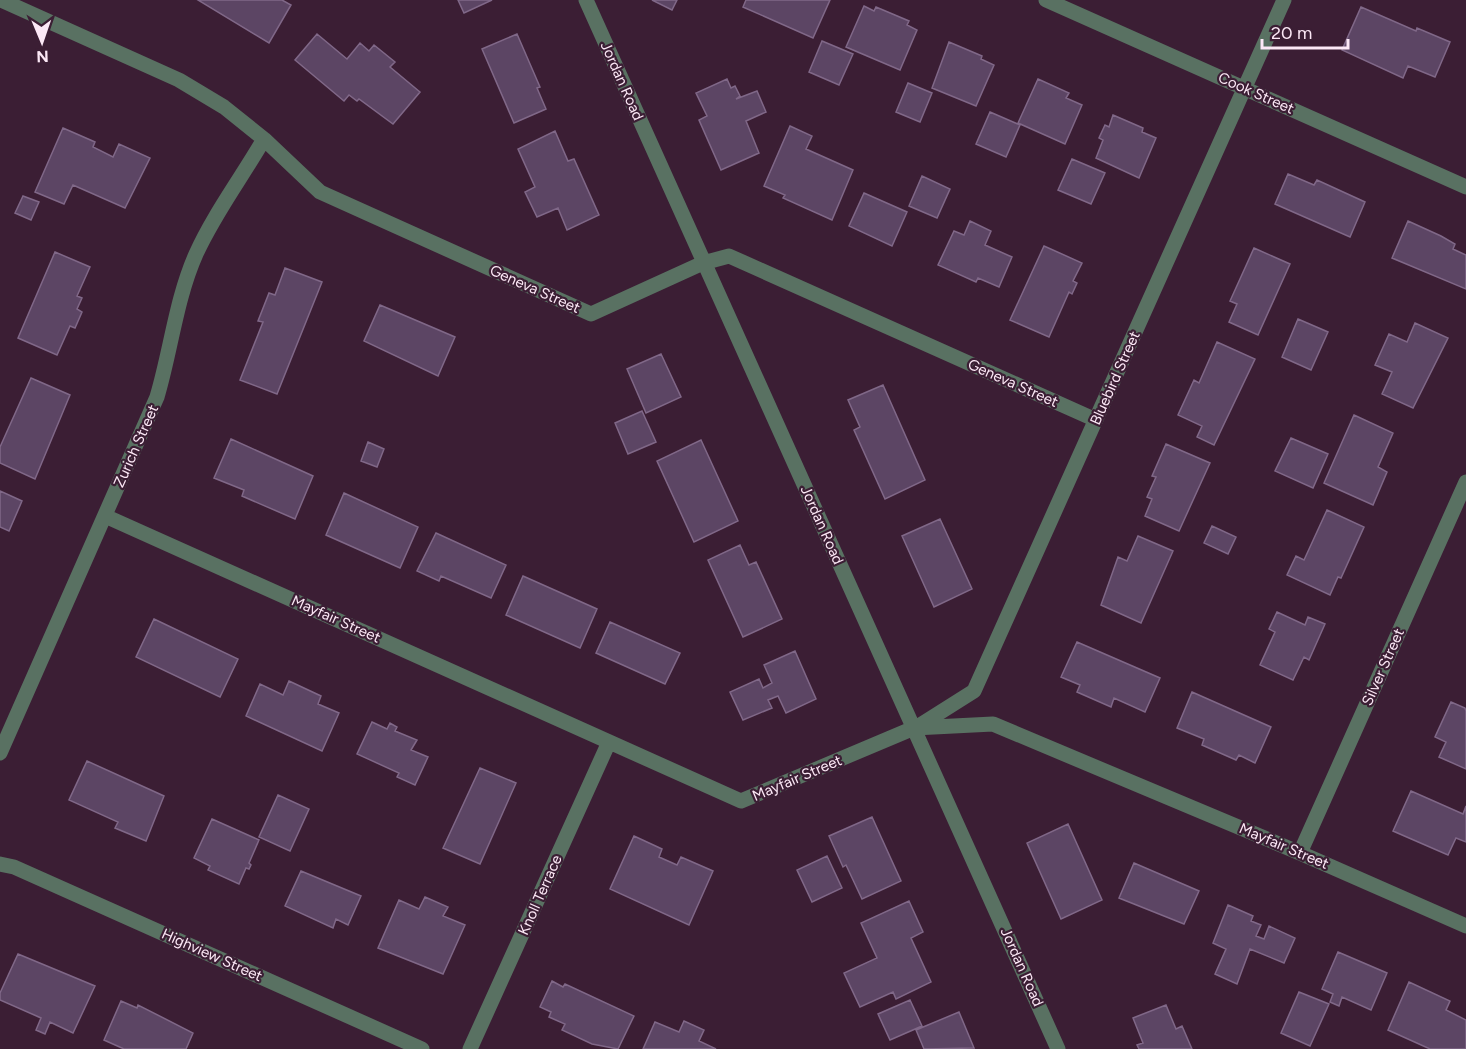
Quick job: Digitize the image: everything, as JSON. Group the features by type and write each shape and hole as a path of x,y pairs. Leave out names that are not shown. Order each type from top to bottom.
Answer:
{"street":[{"name":"Geneva Street","path":"1,0 179,80 224,107 264,139 320,192 591,314 703,264 729,256 1096,420"},
{"name":"Jordan Road","path":"586,0 1058,1049"},
{"name":"Cook Street","path":"1046,0 1466,187"},
{"name":"Bluebird Street","path":"914,728 974,691 1284,0"},
{"name":"Zurich Street","path":"0,753 157,397 170,356 180,299 196,254 264,139"},
{"name":"Silver Street","path":"1300,853 1466,482"},
{"name":"Mayfair Street","path":"105,516 741,801 914,728 993,724 1300,853 1466,926"},
{"name":"Knoll Terrace","path":"470,1049 609,742"},
{"name":"Highview Street","path":"0,864 14,867 422,1049"}],"building":[{"path":"198,0 282,0 291,5 269,43"},
{"path":"458,0 492,0 464,13"},
{"path":"652,0 677,0 672,10"},
{"path":"746,0 830,0 813,38 743,7"},
{"path":"864,6 874,11 876,7 909,21 907,25 917,30 900,70 846,47"},
{"path":"1361,7 1416,31 1417,28 1450,42 1435,77 1408,66 1403,78 1342,50"},
{"path":"317,34 347,59 360,43 369,51 374,45 395,62 390,67 420,92 393,124 359,99 357,101 349,95 344,101 295,60"},
{"path":"517,34 540,87 537,88 546,109 514,123 482,49"},
{"path":"822,41 853,54 839,85 809,72"},
{"path":"949,42 982,56 981,59 994,65 976,106 932,88"},
{"path":"727,79 731,88 735,86 740,96 736,99 757,91 766,112 746,121 759,153 721,170 699,120 707,116 696,93"},
{"path":"1038,79 1069,93 1066,98 1082,105 1065,144 1018,123"},
{"path":"908,83 932,93 920,122 896,112"},
{"path":"990,112 1020,125 1006,157 976,144"},
{"path":"1113,115 1143,128 1142,132 1156,138 1139,178 1096,158 1103,140 1099,138 1105,125 1109,127"},
{"path":"790,126 812,136 806,149 853,170 832,220 783,198 785,195 764,186"},
{"path":"63,128 95,142 93,147 113,157 119,144 150,158 125,208 73,185 64,204 35,192"},
{"path":"555,131 568,161 574,159 599,215 567,230 558,208 537,217 525,192 535,187 518,149"},
{"path":"1072,159 1105,173 1091,204 1058,190"},
{"path":"1288,174 1314,185 1317,180 1365,202 1350,237 1275,204"},
{"path":"922,176 950,189 937,218 909,206"},
{"path":"864,193 907,212 892,246 849,226"},
{"path":"23,196 39,202 31,220 15,213"},
{"path":"970,221 991,231 985,245 1012,257 999,287 978,278 976,282 938,265 954,231 964,235"},
{"path":"1408,221 1455,244 1453,249 1466,255 1466,289 1392,258"},
{"path":"1044,246 1082,263 1073,281 1077,283 1072,294 1069,292 1049,337 1010,320"},
{"path":"1254,248 1290,264 1258,335 1229,322 1237,304 1230,301"},
{"path":"55,252 90,267 77,296 82,298 77,309 82,312 75,328 70,326 57,355 18,338"},
{"path":"285,268 322,282 277,394 240,380 263,322 258,321 269,293 275,295"},
{"path":"380,305 455,337 438,376 364,341"},
{"path":"1298,319 1328,332 1311,370 1282,357"},
{"path":"1415,323 1448,338 1413,408 1382,394 1392,372 1375,365 1389,334 1407,342"},
{"path":"1217,342 1255,359 1214,445 1197,437 1202,426 1178,415 1194,380 1199,383"},
{"path":"661,354 681,397 646,413 627,369"},
{"path":"31,378 70,395 35,479 0,463 0,447"},
{"path":"883,385 925,480 885,499 854,430 860,427 848,400"},
{"path":"642,411 656,442 628,454 615,423"},
{"path":"1354,415 1393,433 1378,467 1387,472 1373,505 1324,483"},
{"path":"1291,438 1328,454 1313,488 1275,471"},
{"path":"231,439 313,476 295,519 242,496 244,490 214,478"},
{"path":"701,440 738,521 694,542 657,461"},
{"path":"368,442 384,449 377,467 361,461"},
{"path":"1166,444 1210,463 1179,531 1145,516 1152,499 1147,497 1156,477 1152,476"},
{"path":"0,491 22,501 9,531 0,527"},
{"path":"344,493 418,527 400,568 326,535"},
{"path":"1327,510 1364,527 1341,578 1338,577 1330,595 1287,575 1296,556 1304,560"},
{"path":"940,519 972,589 934,607 902,536"},
{"path":"1212,526 1236,537 1228,554 1204,543"},
{"path":"436,533 506,565 491,598 441,576 439,581 417,571"},
{"path":"1138,536 1173,551 1141,623 1101,605 1118,557 1127,561"},
{"path":"740,545 749,565 756,562 782,619 743,637 708,560"},
{"path":"523,576 597,609 580,648 506,615"},
{"path":"1277,612 1305,625 1308,617 1325,624 1309,660 1304,657 1293,680 1260,665 1275,632 1269,629"},
{"path":"154,619 238,659 220,697 136,657"},
{"path":"610,622 680,653 665,684 596,653"},
{"path":"1077,642 1160,678 1145,712 1114,698 1111,707 1077,692 1080,685 1061,677"},
{"path":"795,651 816,699 786,713 778,696 768,700 772,708 743,720 730,692 759,679 763,688 772,683 764,665"},
{"path":"289,681 321,696 318,704 339,713 322,751 246,716 260,684 283,695"},
{"path":"1192,692 1271,727 1255,763 1239,755 1236,760 1202,745 1204,739 1177,728"},
{"path":"1451,702 1465,708 1466,711 1466,769 1439,757 1446,742 1435,737"},
{"path":"372,722 387,729 390,723 397,727 395,731 417,740 411,750 428,757 415,785 397,777 399,773 357,754"},
{"path":"87,761 164,796 146,841 115,828 118,822 69,800"},
{"path":"480,768 516,783 480,864 443,848"},
{"path":"1411,791 1463,814 1466,806 1466,842 1456,838 1448,855 1393,831"},
{"path":"278,795 309,809 290,851 259,837"},
{"path":"872,817 901,881 862,899 846,865 843,867 829,836"},
{"path":"212,819 259,840 249,863 251,865 249,869 246,868 239,884 208,870 210,866 194,858"},
{"path":"1068,824 1102,900 1061,919 1027,843"},
{"path":"634,836 662,849 659,857 677,865 681,857 713,871 689,925 610,889"},
{"path":"827,856 842,888 812,902 797,870"},
{"path":"1134,863 1199,891 1184,924 1119,898"},
{"path":"301,871 361,896 348,925 336,919 333,928 285,906"},
{"path":"425,897 448,907 443,916 465,925 443,974 378,948 399,900 419,909"},
{"path":"909,901 923,932 911,938 931,982 896,999 893,992 860,1007 844,973 877,958 861,923"},
{"path":"1228,905 1253,916 1251,921 1261,925 1256,936 1264,939 1269,926 1295,938 1284,963 1250,949 1237,984 1215,974 1226,949 1213,943"},
{"path":"1338,952 1387,973 1371,1010 1342,997 1339,1006 1330,1002 1333,994 1322,989"},
{"path":"18,954 95,986 73,1033 50,1022 45,1034 36,1030 41,1018 0,1000 0,993"},
{"path":"552,981 563,987 565,984 634,1016 618,1049 592,1044 562,1030 565,1024 549,1017 551,1012 540,1007"},
{"path":"1409,982 1450,1001 1446,1010 1466,1020 1466,1049 1430,1049 1388,1030"},
{"path":"1299,992 1329,1004 1310,1046 1281,1033"},
{"path":"910,1000 922,1026 890,1040 878,1014"},
{"path":"121,1001 137,1008 138,1005 193,1033 186,1049 124,1049 104,1040"},
{"path":"1166,1005 1176,1029 1182,1026 1192,1049 1139,1049 1137,1045 1143,1043 1133,1018"},
{"path":"959,1012 974,1048 924,1049 916,1030"},
{"path":"684,1021 704,1030 699,1041 716,1049 643,1049 655,1022 679,1032"}]}
